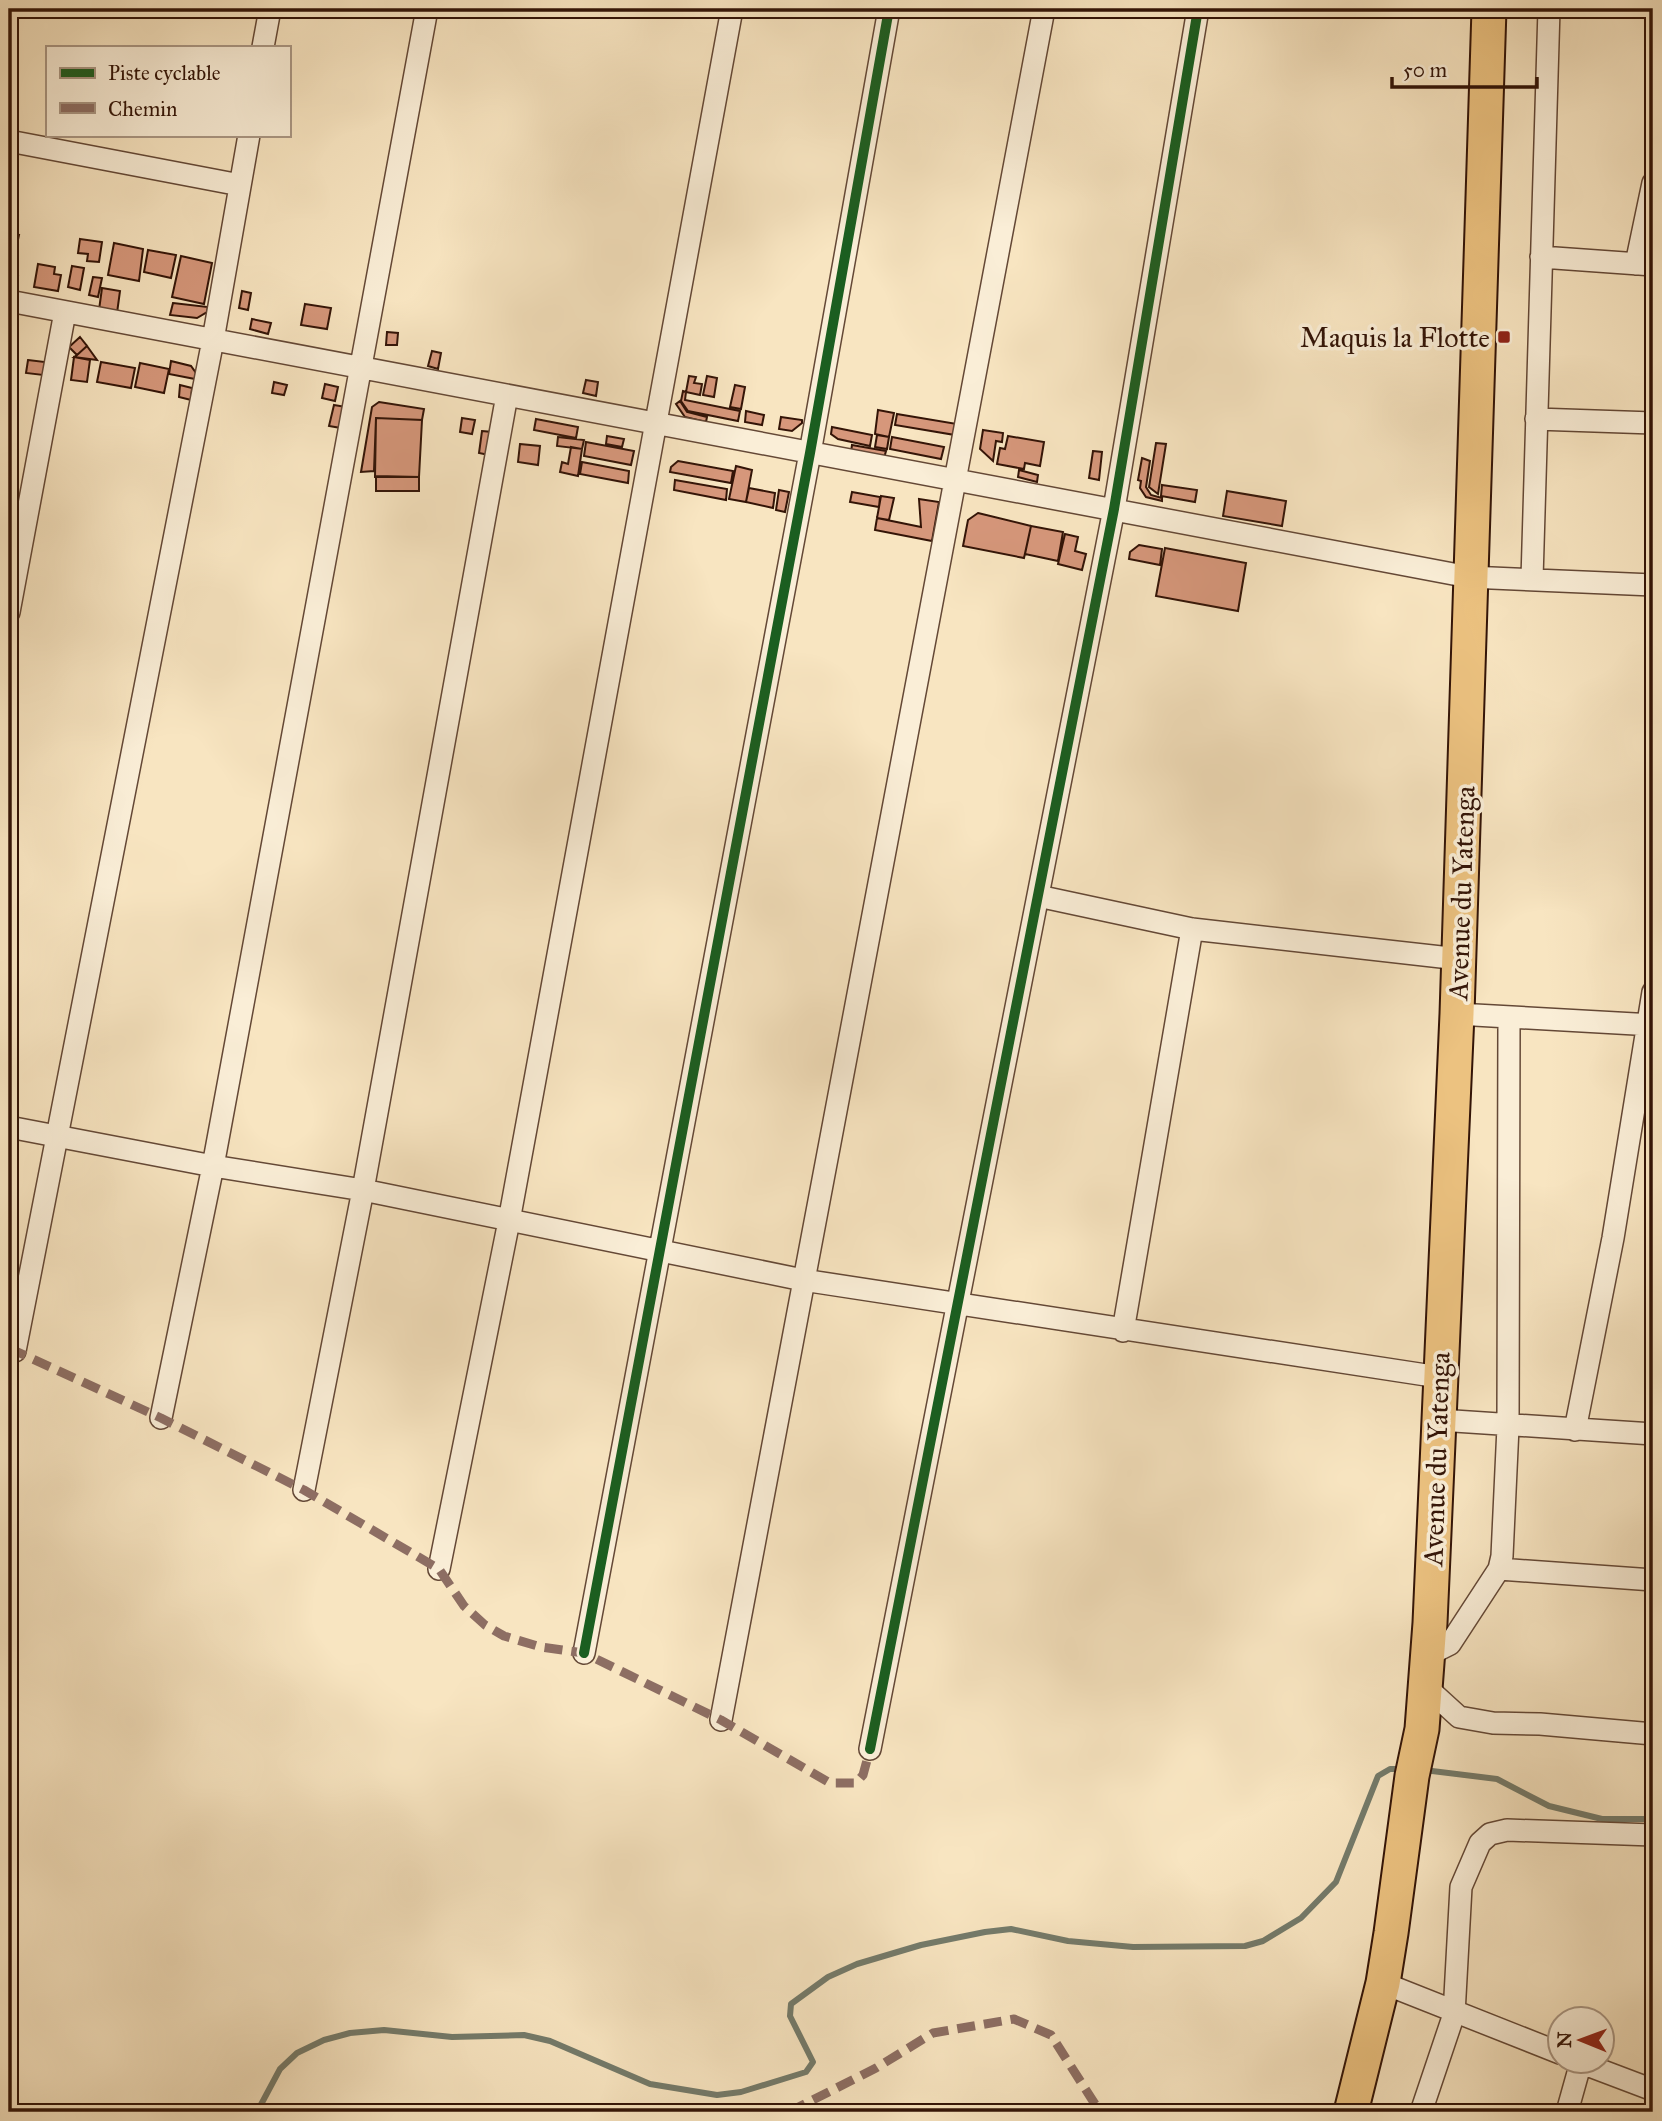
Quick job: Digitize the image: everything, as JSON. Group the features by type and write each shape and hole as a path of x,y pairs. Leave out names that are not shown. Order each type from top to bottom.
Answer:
{"main road":[{"name":"Avenue du Yatenga","path":"1351,2112 1383,1983 1412,1776 1422,1729 1430,1623 1439,1420 1438,1377 1457,1014 1489,9"}],"street":[{"path":"263,46 270,9"},
{"path":"161,1418 214,1166 428,9"},
{"path":"439,1569 509,1221 652,456 732,9"},
{"path":"584,1653 810,453 889,9"},
{"path":"721,1720 1044,9"},
{"path":"870,1749 1114,509 1198,9"},
{"path":"1532,579 1549,9"},
{"path":"15,1351 60,1135 213,340 249,136"},
{"path":"9,141 240,185"},
{"path":"1541,257 1644,265 1653,183"},
{"path":"9,301 1469,577 1653,585"},
{"path":"9,612 65,312"},
{"path":"304,1490 363,1190 508,395"},
{"path":"1536,419 1653,423"},
{"path":"1038,895 1192,929 1459,959"},
{"path":"1123,1331 1192,929"},
{"path":"1575,1430 1613,1238 1650,1025 1653,992"},
{"path":"1457,1014 1650,1025"},
{"path":"1430,1623 1438,1650 1450,1644 1499,1569 1508,1427 1509,1019"},
{"path":"9,1127 214,1166 363,1190 803,1280 1438,1377"},
{"path":"1439,1420 1508,1427 1653,1434"},
{"path":"1499,1569 1653,1580"},
{"path":"1425,1686 1459,1717 1493,1723 1541,1724 1653,1734"},
{"path":"1421,2112 1454,2014 1461,1887 1471,1858 1490,1834 1507,1830 1653,1835"},
{"path":"1383,1983 1454,2014 1546,2048"},
{"path":"1616,2075 1653,2088"},
{"path":"1567,2112 1576,2076"}],"building":[{"path":"9,234 19,235 13,263 9,263"},
{"path":"80,239 102,242 99,262 87,261 88,254 78,253"},
{"path":"114,243 143,249 139,281 108,275"},
{"path":"148,250 176,255 171,278 144,272"},
{"path":"181,256 212,263 204,304 172,297"},
{"path":"38,264 55,267 54,274 61,275 58,291 34,287"},
{"path":"72,266 84,268 80,290 68,287"},
{"path":"9,275 18,276 16,290 9,289"},
{"path":"93,277 102,278 98,297 89,295"},
{"path":"102,288 120,291 117,313 99,310"},
{"path":"242,291 251,293 248,310 239,308"},
{"path":"173,303 208,307 207,312 197,318 170,315"},
{"path":"305,304 331,308 327,329 301,325"},
{"path":"252,319 271,323 268,334 250,329"},
{"path":"387,332 398,333 397,345 386,345"},
{"path":"80,337 87,346 77,355 69,347"},
{"path":"87,346 97,360 74,357"},
{"path":"432,351 441,353 438,369 428,366"},
{"path":"74,357 90,360 87,382 71,380"},
{"path":"28,360 45,362 43,375 26,373"},
{"path":"171,361 191,366 196,373 195,379 169,374"},
{"path":"101,362 135,368 131,388 97,382"},
{"path":"140,363 169,369 164,393 135,387"},
{"path":"689,376 696,377 694,383 702,384 700,395 686,392"},
{"path":"707,376 717,378 714,397 703,395"},
{"path":"586,380 598,382 596,396 583,393"},
{"path":"274,382 287,385 284,395 272,393"},
{"path":"325,384 338,387 335,401 322,398"},
{"path":"180,385 192,388 191,400 179,397"},
{"path":"735,385 745,387 741,409 730,407"},
{"path":"683,391 686,392 685,400 740,411 738,421 688,411 681,401"},
{"path":"680,401 687,412 707,417 706,422 685,417 676,404"},
{"path":"379,402 424,409 422,420 376,418 374,471 361,472 372,407"},
{"path":"334,405 346,407 341,428 329,426"},
{"path":"878,410 894,413 889,437 875,434"},
{"path":"746,411 764,415 762,425 745,422"},
{"path":"897,414 957,424 955,435 895,425"},
{"path":"781,417 802,420 802,423 792,431 779,429"},
{"path":"376,418 422,420 419,477 375,477"},
{"path":"462,418 475,420 472,434 460,432"},
{"path":"536,419 578,427 576,438 534,430"},
{"path":"832,427 872,435 870,446 838,439 831,434"},
{"path":"983,430 1003,433 1002,442 996,441 993,461 980,449"},
{"path":"482,431 492,432 489,455 479,453"},
{"path":"877,435 889,437 887,449 875,447"},
{"path":"607,436 624,439 622,447 606,444"},
{"path":"1008,436 1044,442 1040,466 1025,463 1024,469 997,464 1000,448 1005,449"},
{"path":"558,437 584,440 582,449 557,446"},
{"path":"892,437 944,447 941,459 890,449"},
{"path":"586,442 634,451 631,465 584,456"},
{"path":"1156,443 1166,444 1158,494 1149,487"},
{"path":"520,444 540,446 538,465 518,462"},
{"path":"852,445 886,451 884,458 851,452"},
{"path":"571,447 582,449 578,476 560,472 562,462 568,464"},
{"path":"1093,451 1102,452 1099,480 1089,478"},
{"path":"1142,458 1150,461 1146,487 1151,495 1162,498 1162,501 1146,497 1140,488 1141,481 1138,480"},
{"path":"678,461 733,471 731,483 670,472 671,467"},
{"path":"582,462 629,471 628,483 580,474"},
{"path":"736,466 752,470 746,502 729,499"},
{"path":"1019,470 1038,475 1037,482 1018,477"},
{"path":"376,476 419,477 419,491 376,491"},
{"path":"675,480 727,489 726,500 674,490"},
{"path":"1162,485 1197,490 1195,502 1161,496"},
{"path":"749,488 775,493 773,508 746,502"},
{"path":"779,490 789,492 785,512 776,510"},
{"path":"1227,491 1286,501 1282,526 1223,516"},
{"path":"852,492 880,497 879,507 850,502"},
{"path":"881,496 894,498 889,520 877,518"},
{"path":"919,499 939,502 932,541 875,530 877,518 921,527"},
{"path":"978,513 1031,526 1024,558 963,546 968,520"},
{"path":"1031,526 1063,532 1058,561 1025,554"},
{"path":"1065,534 1078,537 1075,551 1086,554 1082,570 1058,564"},
{"path":"1139,545 1162,549 1160,565 1129,559 1130,552"},
{"path":"1165,548 1246,563 1238,611 1156,596"}],"waterway":[{"path":"257,2112 280,2069 297,2053 324,2040 350,2033 384,2030 452,2037 524,2035 550,2041 650,2084 717,2095 741,2092 806,2072 813,2062 790,2016 791,2004 828,1977 857,1964 921,1945 1011,1929 1068,1941 1133,1947 1245,1946 1263,1941 1301,1918 1336,1882 1378,1776 1390,1769 1403,1769"},
{"path":"1424,1770 1497,1779 1549,1806 1602,1819 1653,1819"}],"marked path":[{"path":"9,1348 161,1418 304,1490 439,1569 464,1606 485,1625 504,1636 541,1647 584,1653 721,1720 830,1783 856,1783 863,1775 870,1749"},
{"path":"789,2112 876,2068 933,2033 1014,2019 1051,2035 1100,2112"}],"cycle path":[{"path":"584,1653 810,453 889,9"},
{"path":"870,1749 1114,509 1198,9"}],"place":[{"name":"Maquis la Flotte","path":"1504,337"}]}
